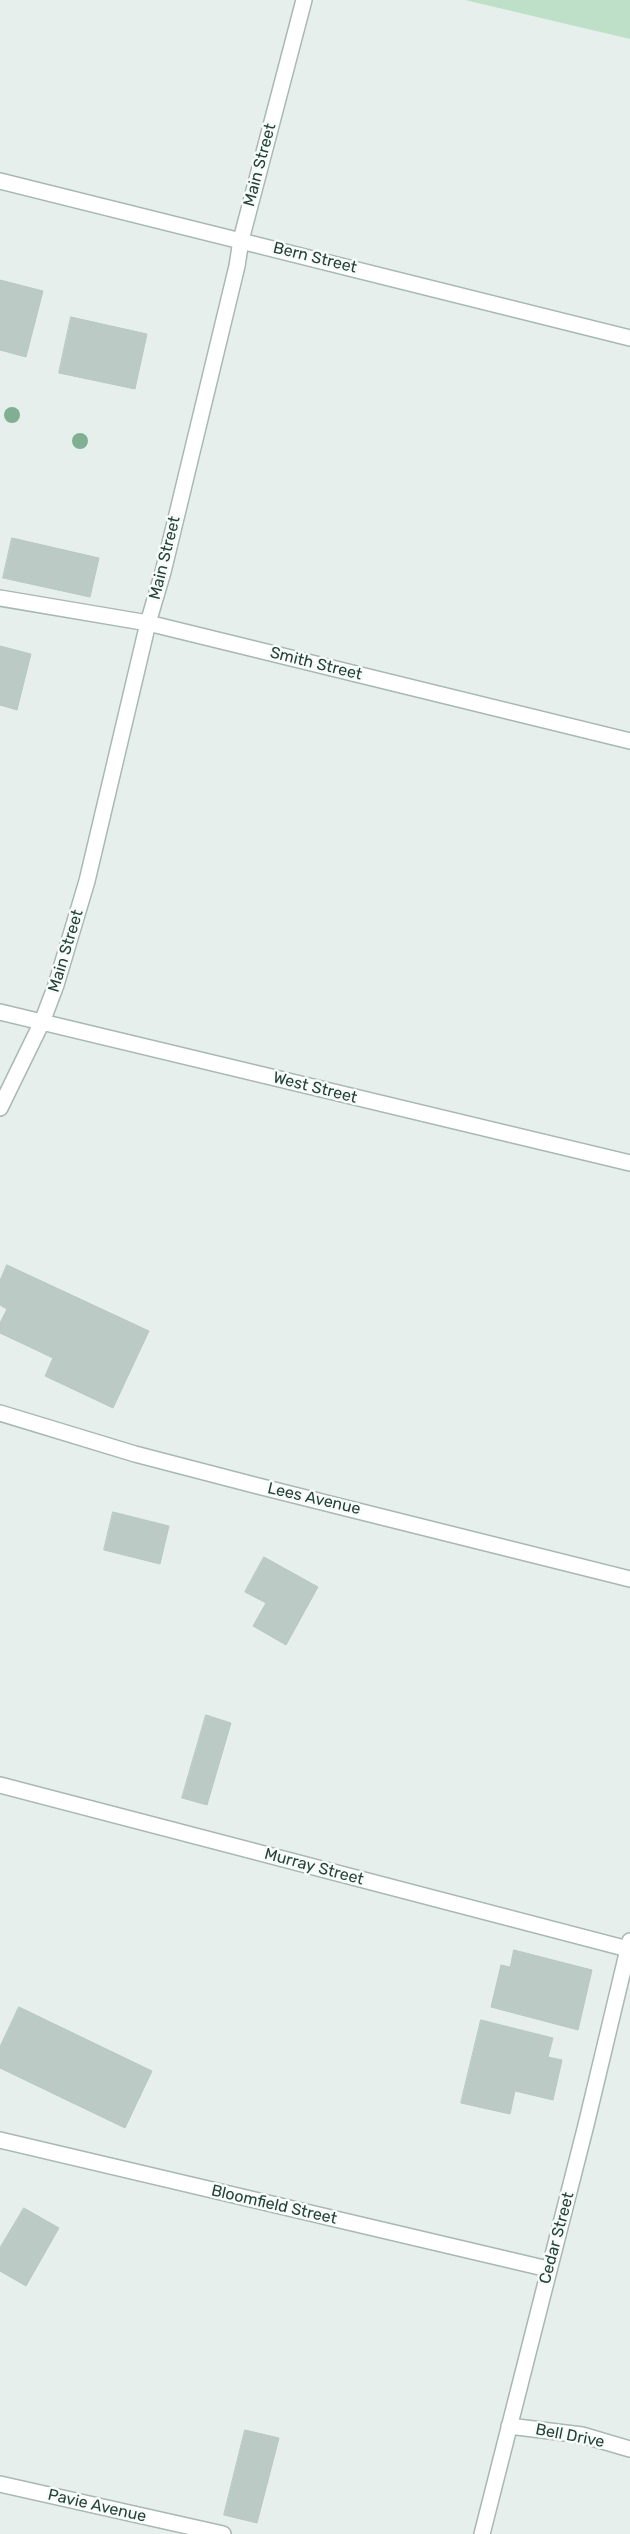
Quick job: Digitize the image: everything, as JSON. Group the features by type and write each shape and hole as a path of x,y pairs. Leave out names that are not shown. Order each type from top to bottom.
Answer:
{"street":[{"name":"Main Street","path":"0,1108 42,1022 56,985 87,881 148,623 238,266 241,240 304,0"},
{"name":"Bern Street","path":"0,181 630,338"},
{"name":"Smith Street","path":"0,598 148,623 630,741"},
{"name":"West Street","path":"0,1012 630,1163"},
{"name":"Lees Avenue","path":"0,1412 135,1454 630,1579"},
{"name":"Murray Street","path":"0,1785 629,1945"},
{"name":"Cedar Street","path":"482,2534 548,2269 626,1973 629,1945"},
{"name":"Bloomfield Street","path":"0,2140 548,2269"},
{"name":"Bell Drive","path":"509,2426 582,2435 630,2449"},
{"name":"Pavie Avenue","path":"0,2484 222,2534"}],"green space":[{"path":"465,0 630,0 630,39"}],"building":[{"path":"0,280 43,291 26,357 0,350"},
{"path":"71,317 147,334 135,389 59,373"},
{"path":"12,538 99,558 90,597 3,578"},
{"path":"0,646 31,654 17,710 0,705"},
{"path":"7,1265 149,1331 113,1408 45,1376 53,1358 0,1333 0,1323 7,1309 0,1305 0,1281"},
{"path":"113,1512 169,1526 160,1564 104,1550"},
{"path":"264,1557 318,1587 286,1645 253,1626 266,1603 245,1592"},
{"path":"206,1715 231,1723 207,1805 182,1798"},
{"path":"514,1950 592,1970 578,2030 491,2007 501,1965 510,1967"},
{"path":"19,2007 152,2071 125,2128 0,2068 0,2047"},
{"path":"481,2020 553,2038 548,2057 562,2060 553,2100 515,2091 510,2114 461,2103"},
{"path":"24,2208 59,2228 26,2286 0,2271 0,2248"},
{"path":"245,2430 279,2438 257,2523 224,2515"}]}
